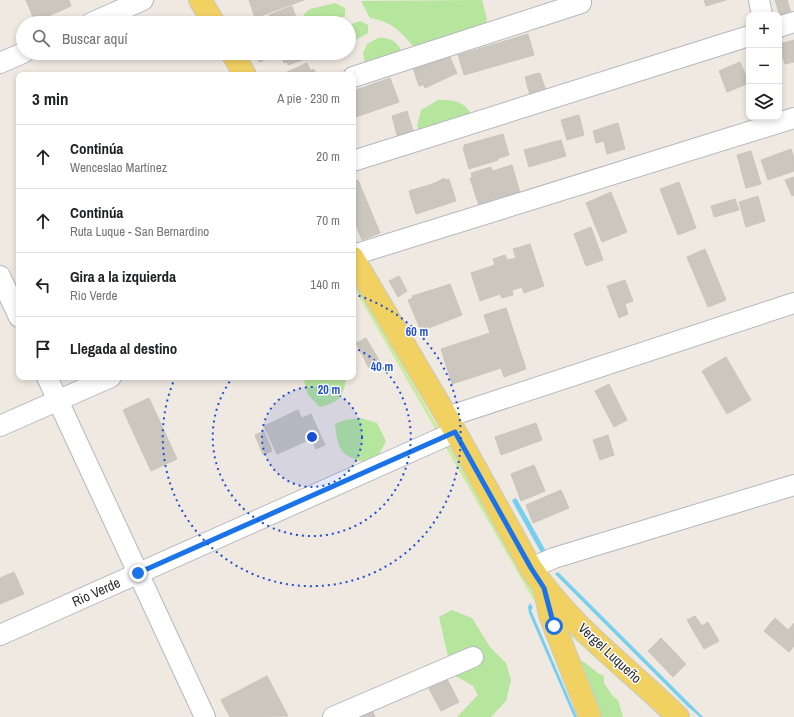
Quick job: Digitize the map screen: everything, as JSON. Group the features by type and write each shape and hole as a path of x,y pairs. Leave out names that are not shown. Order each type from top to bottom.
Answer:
{"main road":[{"path":"200,0 210,16"},
{"path":"236,60 243,72"},
{"path":"356,263 451,424 531,568 544,588 550,615 590,717"},
{"name":"Vergel Luqueño","path":"544,588 583,628 678,717"}],"street":[{"path":"107,16 143,0"},
{"path":"759,0 761,12"},
{"path":"356,76 581,3"},
{"path":"782,26 794,22"},
{"path":"356,160 746,37"},
{"path":"0,63 16,56"},
{"path":"356,259 794,118"},
{"path":"0,276 16,311"},
{"name":"Rio Verde","path":"0,635 138,573 451,424 794,303"},
{"path":"48,380 205,717"},
{"path":"0,426 104,380"},
{"path":"531,568 554,558 794,485"},
{"path":"333,717 473,657"}],"green space":[{"path":"482,0 487,19 484,34 419,53 398,30 379,20 370,18 361,1"},
{"path":"335,3 345,8 345,16 304,16 304,14 310,9"},
{"path":"360,21 368,25 368,33 356,40 356,22"},
{"path":"378,38 392,40 398,45 402,52 365,63 363,53 367,44"},
{"path":"438,100 461,103 476,121 443,144 424,138 417,126 421,110"},
{"path":"356,285 536,597 666,717 661,717 552,619 533,599 356,291"},
{"path":"304,380 346,380 342,394 332,403 320,407 308,395"},
{"path":"361,418 377,423 386,441 378,457 364,462 349,457 341,450 337,440 335,424 345,420"},
{"path":"452,610 472,618 490,647 506,663 511,680 506,701 491,717 457,717 478,695 473,686 452,674 439,617"},
{"path":"576,659 584,662 604,676 604,683 612,695 618,700 623,717 597,717"}],"water":[{"path":"558,572 703,717 700,717 687,706 555,574"},
{"path":"530,603 533,608 531,610 577,717 574,717 529,613 528,607"}],"building":[{"path":"26,0 69,0 71,6 48,16 33,16"},
{"path":"249,0 304,0 260,16 254,16"},
{"path":"260,0 294,0 264,10"},
{"path":"704,0 726,0 706,6"},
{"path":"775,0 787,0 792,16 782,19 782,12 779,12"},
{"path":"292,6 296,16 269,16"},
{"path":"528,34 534,55 464,75 458,55"},
{"path":"794,40 794,62 785,64 782,54 782,43"},
{"path":"449,55 457,73 425,88 417,70"},
{"path":"283,60 293,60 284,63"},
{"path":"286,60 302,60 288,65"},
{"path":"443,60 448,77 419,86 413,68"},
{"path":"740,62 746,76 746,84 727,92 719,71"},
{"path":"307,63 312,72 287,72"},
{"path":"314,69 315,72 306,72"},
{"path":"538,73 545,96 531,99 525,77"},
{"path":"540,73 548,97 535,101 528,77"},
{"path":"390,78 399,102 356,117 356,90"},
{"path":"407,111 415,137 399,142 392,116"},
{"path":"579,115 584,135 567,140 561,120"},
{"path":"618,123 625,149 607,154 604,141 596,143 593,131"},
{"path":"503,134 509,155 470,167 464,145"},
{"path":"492,140 498,160 469,169 463,148"},
{"path":"561,140 566,156 529,167 524,150"},
{"path":"791,149 794,158 794,171 768,180 761,160"},
{"path":"751,151 761,184 746,188 737,155"},
{"path":"512,165 520,193 479,206 470,178"},
{"path":"491,167 499,195 480,201 471,173"},
{"path":"794,177 794,195 792,196 785,180"},
{"path":"444,178 453,194 419,213 410,197"},
{"path":"449,179 456,201 416,214 409,191"},
{"path":"358,180 380,233 362,240 356,225 356,181"},
{"path":"679,182 696,228 678,235 660,189"},
{"path":"611,192 627,232 602,242 586,203"},
{"path":"758,196 765,221 746,227 739,202"},
{"path":"735,199 739,210 714,217 711,206"},
{"path":"591,227 603,260 586,266 574,234"},
{"path":"530,244 544,286 524,293 522,287 512,290 513,295 502,298 500,294 480,301 471,273 495,265 493,259 505,255 507,260 516,258 513,249"},
{"path":"705,249 726,300 708,307 687,257"},
{"path":"399,276 407,291 398,297 389,281"},
{"path":"625,280 633,301 625,304 628,314 619,318 607,286"},
{"path":"450,284 462,315 421,331 408,300"},
{"path":"448,285 458,313 421,324 412,296"},
{"path":"506,308 526,369 504,377 501,368 452,384 441,349 490,333 484,315"},
{"path":"366,338 380,362 369,368 356,343"},
{"path":"726,357 751,400 727,414 702,371"},
{"path":"609,384 627,420 614,427 595,391"},
{"path":"149,398 177,459 151,471 123,410"},
{"path":"298,410 311,439 277,454 264,426"},
{"path":"311,414 325,445 316,449 302,418"},
{"path":"536,423 542,440 501,455 495,437"},
{"path":"264,431 272,451 263,455 255,435"},
{"path":"608,435 614,455 600,460 593,440"},
{"path":"534,465 545,491 521,501 511,474"},
{"path":"561,490 569,508 533,523 526,505"},
{"path":"14,572 24,594 0,604 0,578"},
{"path":"695,616 702,626 708,622 719,641 704,649 687,620"},
{"path":"775,618 788,630 794,623 794,646 789,652 764,631"},
{"path":"661,638 686,664 673,677 648,651"},
{"path":"445,675 459,702 441,711 427,685"},
{"path":"267,676 288,716 230,717 221,700"},
{"path":"372,710 375,717 356,717"}],"waterway":[{"path":"515,501 543,551"}],"route":[{"path":"138,573 455,432 531,568 544,588 554,626"}]}
